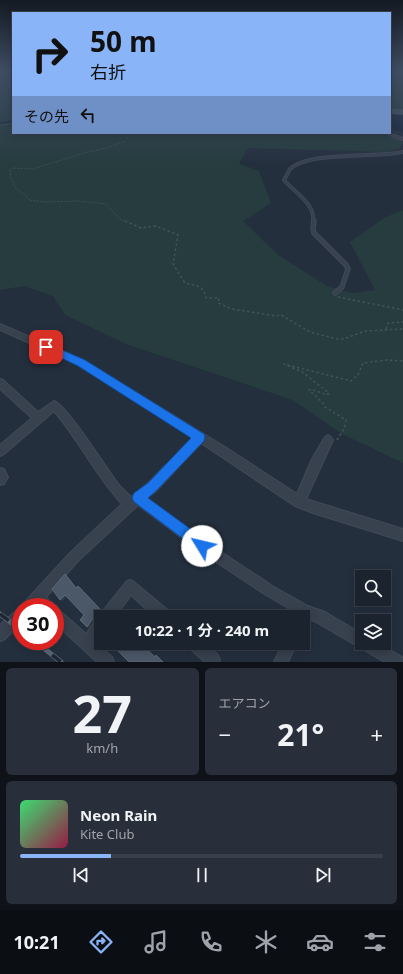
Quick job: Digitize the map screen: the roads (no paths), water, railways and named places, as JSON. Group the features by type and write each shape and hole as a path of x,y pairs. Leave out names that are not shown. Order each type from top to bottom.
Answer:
{"street":[{"path":"391,110 402,112"},
{"path":"0,327 82,363 300,502 313,508 403,535"},
{"path":"0,383 38,418"},
{"path":"0,451 54,405 67,420 113,486 270,591 304,611 320,617 355,637"},
{"path":"38,598 74,558 134,501 152,487 200,437"},
{"path":"300,502 316,462 332,442"},
{"path":"0,473 3,477 0,480"},
{"path":"112,610 130,586 157,610"},
{"path":"64,622 107,662"},
{"path":"0,634 12,623"},
{"path":"87,644 94,634"},
{"path":"201,650 212,660 212,662"},
{"path":"281,662 287,650"},
{"path":"377,650 397,662"}],"lane":[{"path":"388,134 403,139"},
{"path":"335,292 342,287 348,270 346,265 314,232 311,227 314,215 308,203 303,196 287,184 284,180 285,177 295,165 313,158 386,156 403,152"}],"water":[{"path":"391,113 403,114 403,132 391,129"}],"waterway":[{"path":"0,123 12,121"}],"railway":[{"path":"0,614 12,623"},
{"path":"46,650 61,662"}]}
